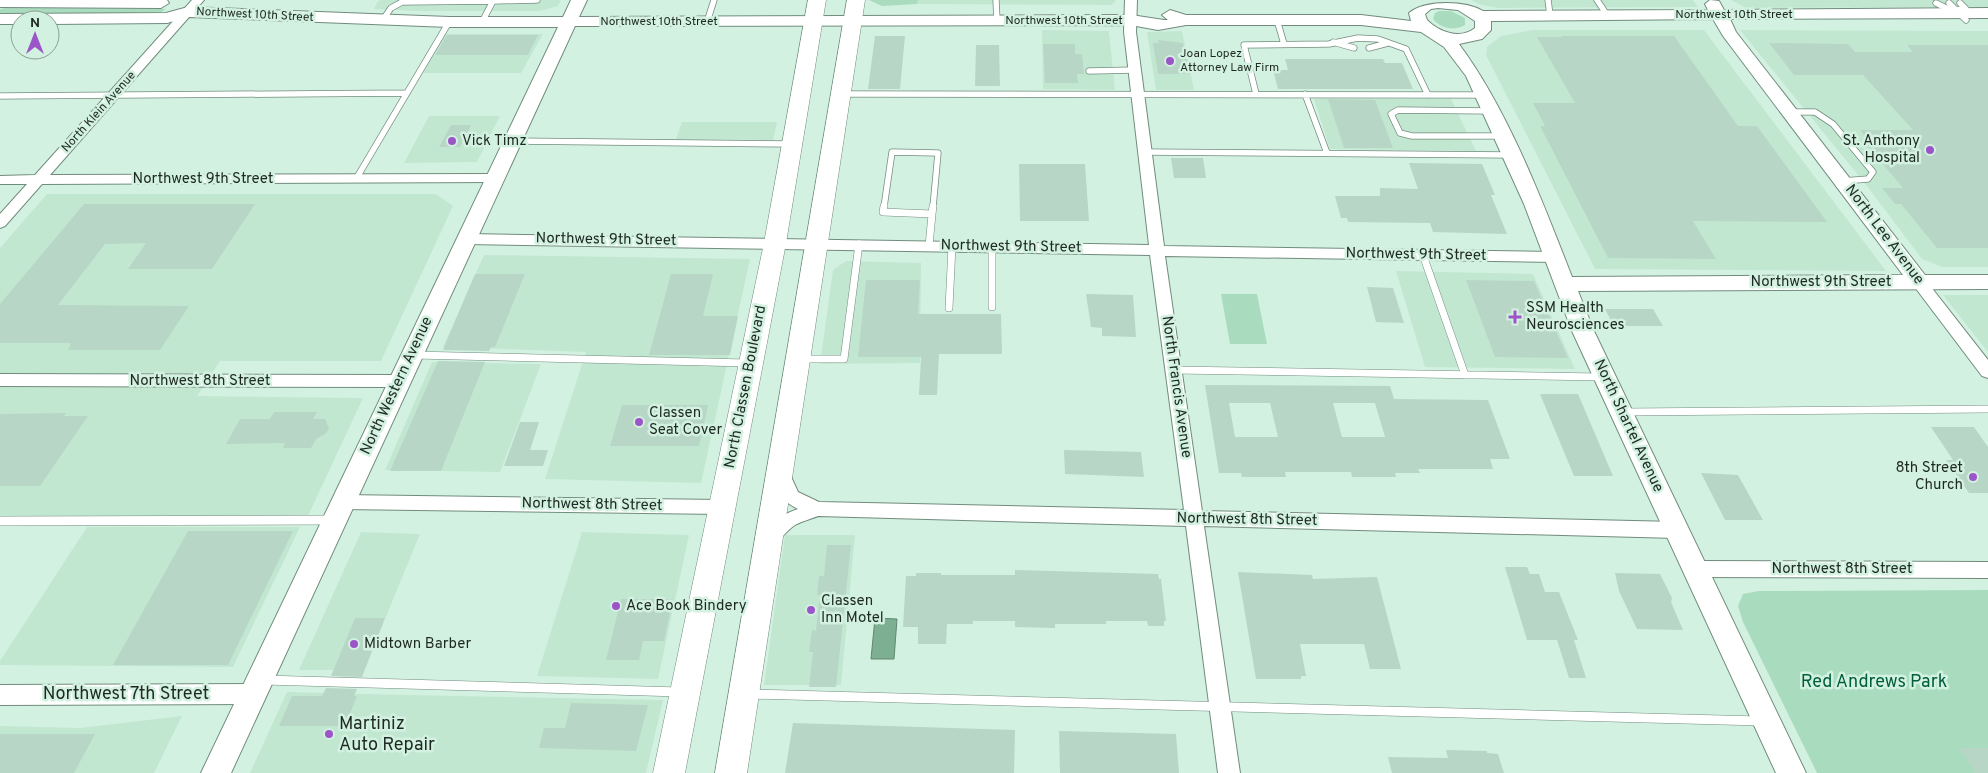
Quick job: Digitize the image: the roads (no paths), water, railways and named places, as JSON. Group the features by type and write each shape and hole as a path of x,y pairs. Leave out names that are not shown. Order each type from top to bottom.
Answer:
{"main road":[{"name":"North Classen Boulevard","path":"669,773 775,243 790,144 817,0"},
{"path":"731,773 856,0"}],"street":[{"name":"North Western Avenue","path":"216,773 579,0"},
{"name":"North Francis Avenue","path":"1131,0 1130,32 1144,152 1230,773"},
{"name":"Northwest 10th Street","path":"0,2 179,4 382,21 1131,20 1154,26 1172,26 1184,20 1361,20 1398,15 1423,5 1458,3"},
{"path":"1458,3 1479,26"},
{"path":"1423,5 1417,18 1432,32"},
{"name":"Northwest 10th Street","path":"0,19 167,18 193,6"},
{"name":"North Klein Avenue","path":"0,223 193,6"},
{"name":"Northwest 10th Street","path":"1361,20 1432,32 1455,39 1479,26 1549,8 1607,15 1958,10 1988,13"},
{"name":"Northwest 10th Street","path":"1958,10 1988,20"},
{"name":"Northwest 10th Street","path":"1479,26 1560,27 1718,13"},
{"name":"North Lee Avenue","path":"1718,13 1790,112 1988,372"},
{"name":"North Shartel Avenue","path":"1474,76 1470,49 1479,26"},
{"name":"North Shartel Avenue","path":"1432,32 1455,50 1474,76 1534,204 1564,284 1605,377 1791,773"},
{"name":"Northwest 9th Street","path":"0,180 496,178"},
{"name":"Northwest 9th Street","path":"466,239 1555,257"},
{"name":"Northwest 9th Street","path":"1564,284 1988,282"},
{"name":"Northwest 8th Street","path":"0,380 399,381"},
{"name":"Northwest 8th Street","path":"780,469 792,497 817,509"},
{"name":"Northwest 8th Street","path":"338,511 722,507"},
{"name":"Northwest 8th Street","path":"769,537 789,520 817,509 1677,530"},
{"name":"Northwest 8th Street","path":"1696,569 1988,570"},
{"name":"Northwest 7th Street","path":"0,694 256,687"}],"lane":[{"path":"382,21 392,8 402,2 537,0"},
{"path":"707,22 714,0"},
{"path":"996,0 997,21"},
{"path":"1597,0 1607,15"},
{"path":"482,22 494,1"},
{"path":"1936,3 1942,9 1958,10"},
{"path":"1277,20 1284,44"},
{"path":"356,179 450,22"},
{"path":"1333,42 1341,38 1371,38 1400,46 1410,54 1428,95"},
{"path":"1256,94 1244,45 1333,42 1354,48"},
{"path":"1369,48 1388,43"},
{"path":"1089,71 1134,70"},
{"path":"0,96 407,93"},
{"path":"841,94 1428,95 1486,103"},
{"path":"1304,94 1327,153"},
{"path":"1486,103 1398,110 1391,114 1400,133 1412,136 1501,136"},
{"path":"1790,112 1815,112 1833,124 1873,172 1868,179 1843,181"},
{"path":"513,141 790,144"},
{"path":"929,246 933,214 938,153 892,152 883,212 933,214"},
{"path":"1144,152 1510,155"},
{"path":"798,359 844,359 859,244"},
{"path":"949,308 952,246"},
{"path":"992,247 992,307"},
{"path":"1423,255 1465,375"},
{"path":"412,355 750,363"},
{"path":"1174,370 1605,377"},
{"path":"1622,412 1988,409"},
{"path":"0,521 338,511"},
{"path":"256,687 686,692"},
{"path":"745,694 1766,721"}],"place":[{"name":"Joan Lopez Attorney Law Firm","path":"1170,61"},
{"name":"Vick Timz","path":"452,141"},
{"name":"St. Anthony Hospital","path":"1930,150"},
{"name":"SSM Health Neurosciences","path":"1515,317"},
{"name":"Classen Seat Cover","path":"639,422"},
{"name":"8th Street Church","path":"1973,477"},
{"name":"Ace Book Bindery","path":"616,606"},
{"name":"Classen Inn Motel","path":"811,610"},
{"name":"Midtown Barber","path":"354,644"},
{"name":"Martiniz Auto Repair","path":"329,734"}],"park label":[{"name":"Red Andrews Park","path":"1874,682"}]}
